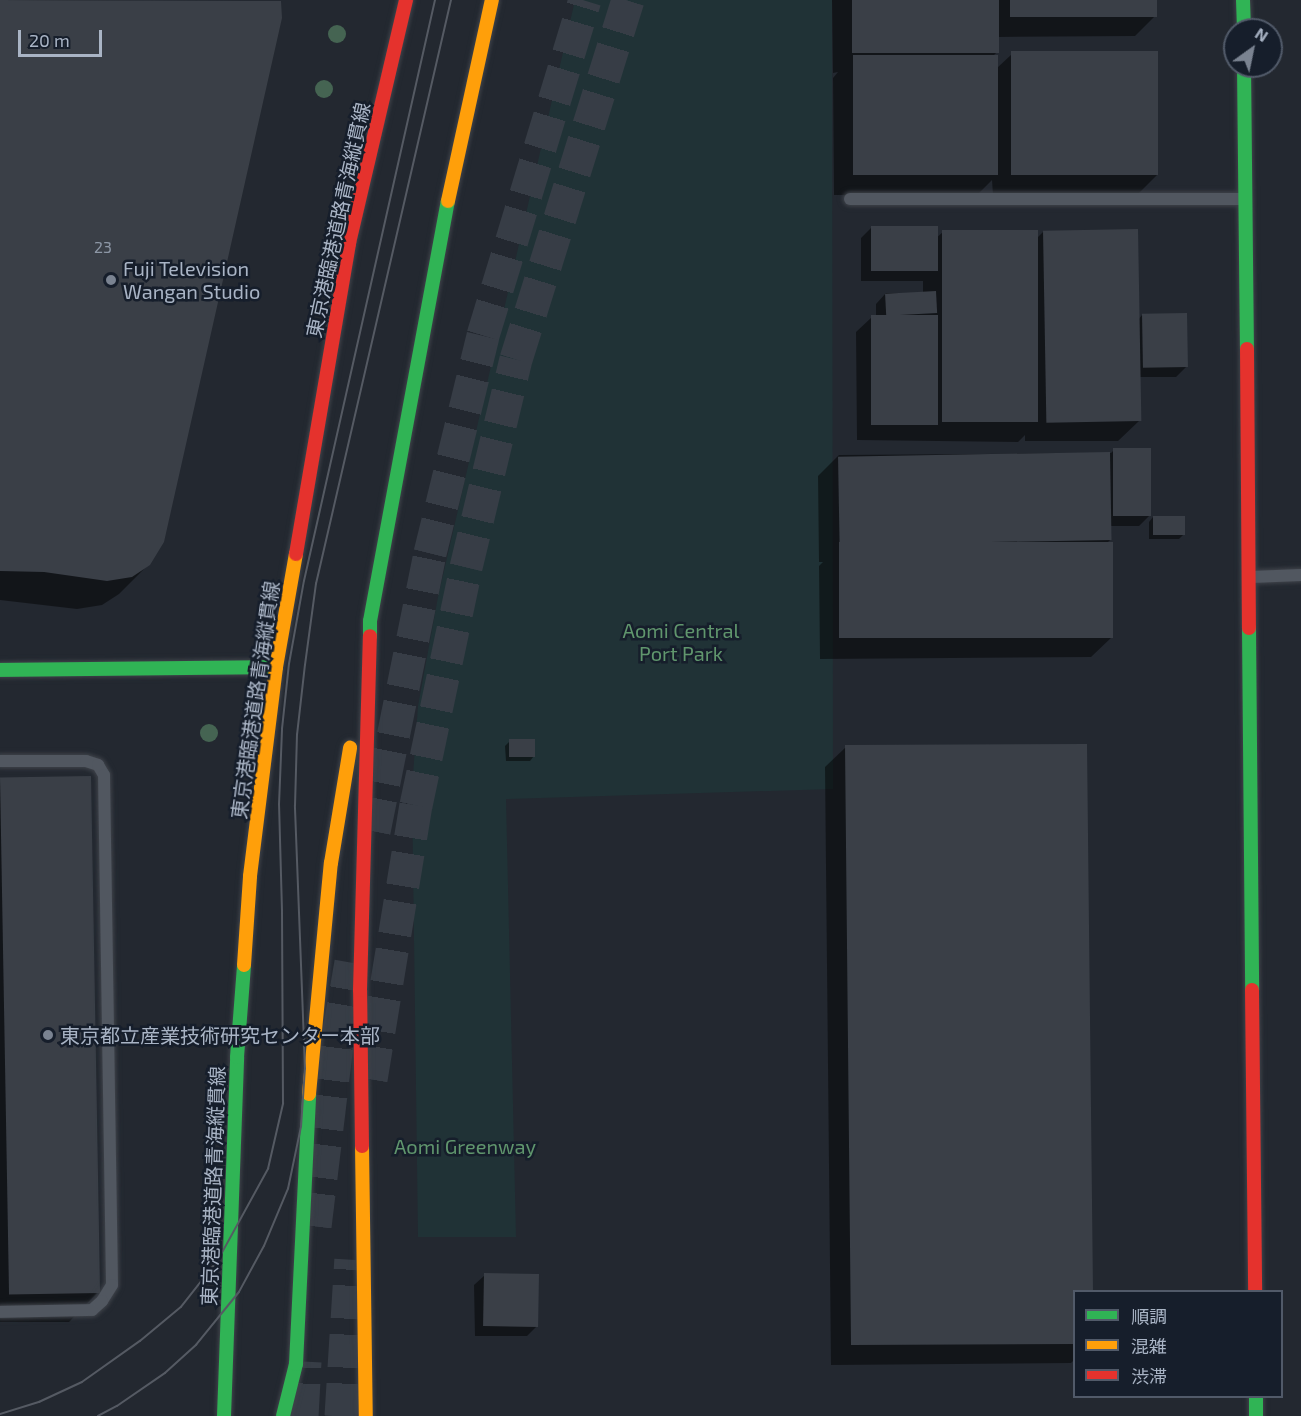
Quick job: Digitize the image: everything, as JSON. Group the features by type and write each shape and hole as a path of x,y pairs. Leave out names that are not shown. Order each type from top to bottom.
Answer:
{"street":[{"name":"東京港臨港道路青海縦貫線","path":"224,1416 239,1034 250,876 276,667 349,243 406,0"},
{"path":"283,1416 296,1364 307,1115 331,863 370,621 451,183 492,0"},
{"path":"1243,0 1244,18"},
{"path":"1244,78 1255,1290"},
{"path":"366,1416 360,990 370,621"},
{"path":"0,670 276,667"},
{"path":"1256,1398 1256,1416"}],"lane":[{"path":"850,199 1245,199"},
{"path":"1248,577 1301,575"},
{"path":"0,761 86,762 98,765 104,776 112,1285 92,1310 0,1312"}],"green space":[{"name":"Aomi Central Port Park","path":"575,0 832,0 833,789 506,799 516,1237 418,1237 412,789 418,706 438,597"}],"building":[{"name":"Fuji Television Wangan Studio","path":"0,0 281,1 282,18 164,542 150,565 132,577 107,581 44,572 0,571"},
{"path":"852,0 999,0 999,53 852,53"},
{"path":"1010,0 1157,0 1157,17 1010,17"},
{"path":"1011,51 1158,51 1158,175 1011,175"},
{"path":"853,55 998,55 998,175 853,175"},
{"path":"871,226 938,226 938,271 871,271"},
{"path":"1138,229 1141,421 1046,423 1043,231"},
{"path":"942,230 1038,230 1038,422 942,422"},
{"path":"936,291 937,313 886,316 885,294"},
{"path":"1187,313 1188,367 1143,368 1142,314"},
{"path":"871,315 938,315 938,425 871,425"},
{"path":"1113,448 1151,448 1151,516 1113,516"},
{"path":"1110,452 1112,540 840,545 838,457"},
{"path":"1153,516 1185,516 1185,535 1153,535"},
{"path":"839,542 1113,542 1113,638 839,638"},
{"path":"509,739 535,739 535,757 509,757"},
{"path":"1087,744 1093,1290 1073,1290 1073,1344 851,1345 845,745"},
{"name":"東京都立産業技術研究センター本部","path":"91,776 100,1293 9,1295 0,778"},
{"path":"484,1273 539,1274 538,1327 483,1326"}],"tunnel":[{"path":"374,831 430,553 483,335 585,0"},
{"path":"371,1079 416,805 466,567 516,359 628,0"},
{"path":"315,1226 338,1037 351,962"},
{"path":"341,1416 351,1259"},
{"path":"302,1416 305,1361"}],"tram line":[{"path":"0,1414 39,1402 82,1382 140,1341 181,1307 218,1260 268,1169 283,1104 279,805 282,729 289,664 304,581 435,0"},
{"path":"98,1416 117,1406 165,1373 196,1345 239,1292 264,1246 288,1189 301,1127 305,1069 295,806 297,735 316,584 451,0"}],"traffic: fast":[{"path":"1243,0 1244,18"},
{"path":"1244,78 1247,349"},
{"path":"370,636 370,621 448,201"},
{"path":"1249,628 1252,990"},
{"path":"0,670 276,667"},
{"path":"224,1416 237,1057 244,965"},
{"path":"283,1416 296,1364 309,1094"},
{"path":"1256,1398 1256,1416"}],"traffic: slow":[{"path":"448,201 492,0"},
{"path":"244,965 250,876 276,667 296,554"},
{"path":"309,1094 331,863 350,748"},
{"path":"362,1146 366,1416"}],"traffic: jam":[{"path":"296,554 349,243 406,0"},
{"path":"1247,349 1249,628"},
{"path":"362,1146 360,990 370,636"},
{"path":"1252,990 1255,1290"}],"place":[{"name":"Fuji Television Wangan Studio","path":"111,280"},
{"name":"東京都立産業技術研究センター本部","path":"48,1035"}],"park label":[{"name":"Aomi Greenway","path":"465,1146"}]}
